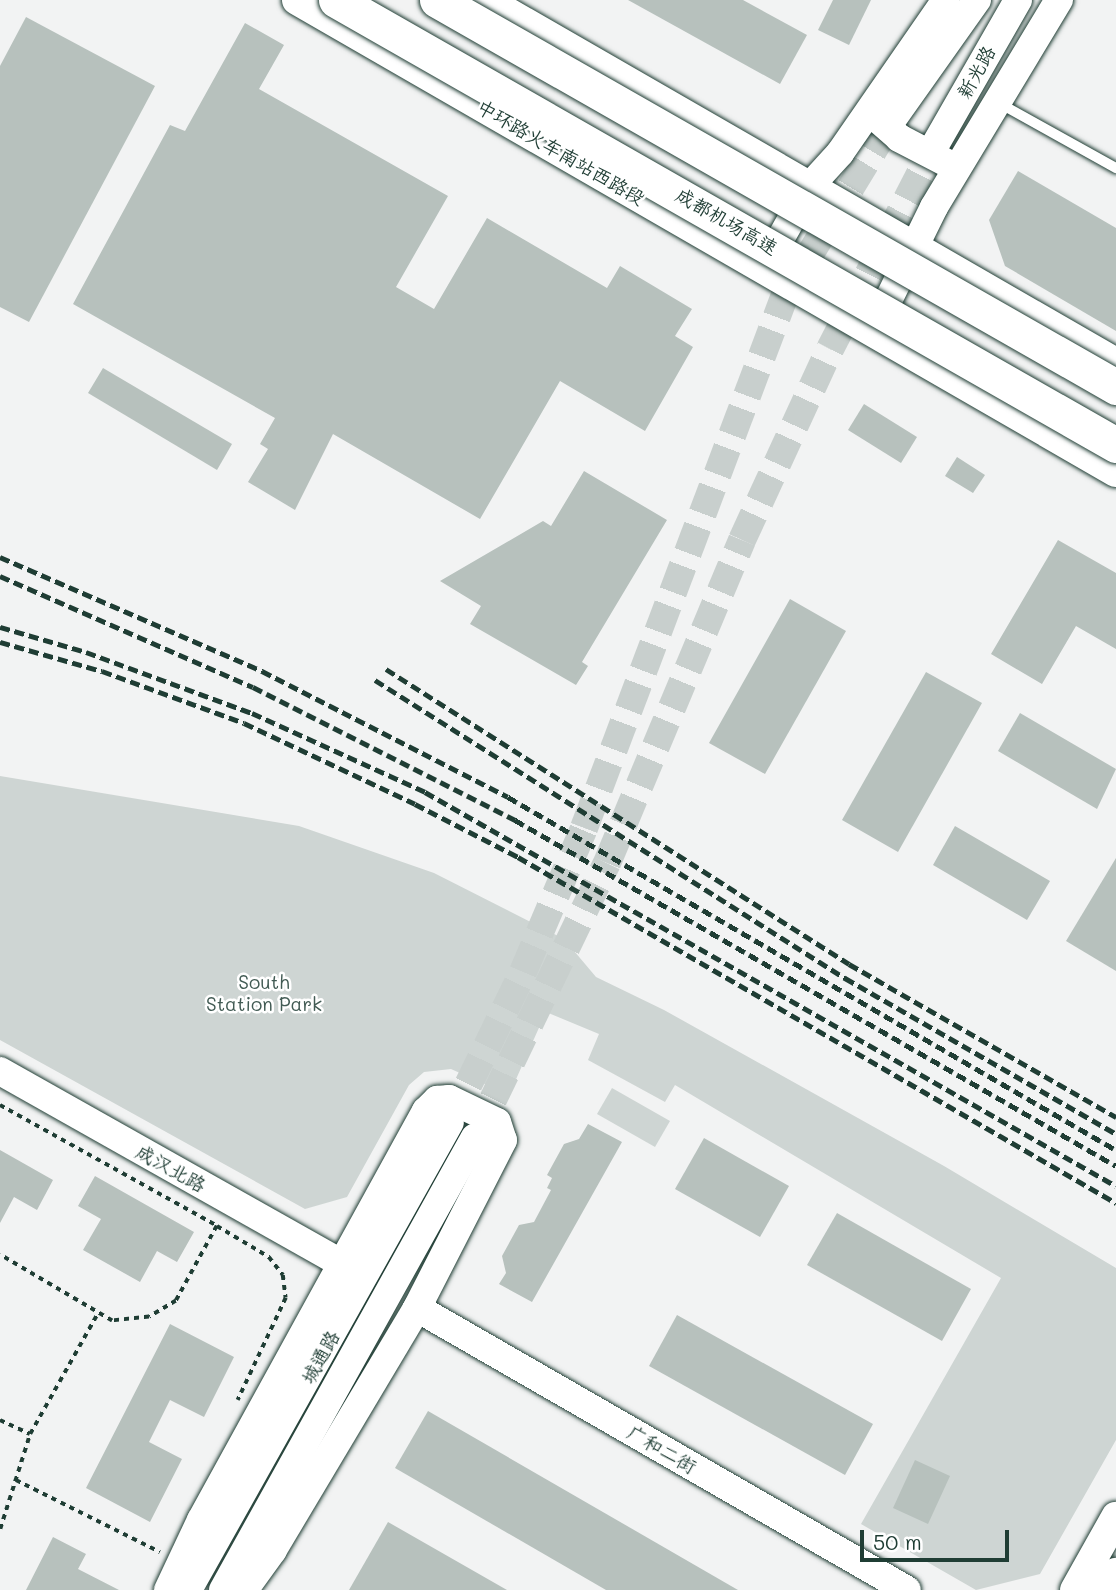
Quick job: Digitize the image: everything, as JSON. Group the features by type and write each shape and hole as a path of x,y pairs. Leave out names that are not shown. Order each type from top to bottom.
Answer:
{"highway":[{"name":"成都机场高速","path":"336,0 1116,445"},
{"path":"437,0 1116,387"}],"main road":[{"name":"中环路火车南站西路段","path":"297,0 1116,472"},
{"path":"486,0 1116,363"},
{"path":"946,0 877,123 899,138 959,168"},
{"path":"763,269 810,186 881,115 977,0"},
{"name":"新光路","path":"935,145 1018,0"},
{"path":"873,332 917,249 934,207 1059,0"},
{"name":"成汉北路","path":"0,1071 342,1264"},
{"path":"162,1578 201,1520 342,1264 437,1100 449,1099 497,1122 503,1140 417,1308 274,1549 243,1590"},
{"name":"城通路","path":"188,1590 450,1122"},
{"name":"城通路","path":"223,1590 475,1138"},
{"name":"广和二街","path":"417,1308 907,1590"},
{"path":"1074,1590 1116,1517"},
{"path":"1106,1590 1116,1573"}],"lane":[{"path":"996,101 1116,168"}],"path":[{"path":"0,1105 269,1256 283,1275"},
{"path":"0,1255 112,1321 149,1318 176,1301 217,1226"},
{"path":"0,1529 30,1434 98,1313"},
{"path":"0,1420 30,1434"},
{"path":"16,1480 162,1553 162,1578"}],"green space":[{"name":"South Station Park","path":"0,776 299,826 434,873 564,939 596,977 664,1010 944,1166 1116,1268 1116,1440 1040,1574 976,1590 861,1524 1001,1278 675,1085 665,1102 588,1060 599,1034 546,1012 509,1095 451,1069 424,1072 409,1085 347,1197 305,1209 0,1040"},
{"path":"612,1088 670,1121 655,1147 597,1114"}],"building":[{"path":"628,0 743,0 807,35 780,84"},
{"path":"833,0 871,0 849,45 818,30"},
{"path":"26,17 155,86 29,322 0,307 0,66"},
{"path":"245,23 284,45 259,89 448,196 396,287 434,309 487,218 607,288 620,266 692,309 675,336 693,347 645,431 560,381 480,519 333,434 295,510 248,482 268,449 260,444 275,418 73,304 170,125 185,131"},
{"path":"1018,171 1116,228 1116,331 1005,266 989,220"},
{"path":"103,368 232,444 217,470 88,393"},
{"path":"864,404 917,437 901,463 848,430"},
{"path":"957,457 985,475 973,493 945,476"},
{"path":"584,471 667,520 582,662 588,666 576,685 470,624 481,606 440,581 543,521 551,526"},
{"path":"1058,540 1116,573 1116,649 1076,626 1042,684 991,654"},
{"path":"790,599 846,631 765,774 709,743"},
{"path":"926,672 982,703 898,852 842,820"},
{"path":"1020,713 1116,769 1097,809 998,751"},
{"path":"955,826 1050,881 1027,920 933,865"},
{"path":"1116,858 1116,971 1066,941"},
{"path":"588,1124 622,1142 532,1302 499,1284 506,1273 502,1256 519,1225 534,1222 551,1190 547,1188 552,1178 547,1175 564,1144 579,1139"},
{"path":"704,1138 789,1186 760,1237 675,1189"},
{"path":"0,1150 53,1180 37,1210 14,1197 0,1223"},
{"path":"95,1176 194,1232 177,1262 157,1251 140,1282 83,1250 101,1219 78,1206"},
{"path":"837,1213 971,1289 942,1341 807,1265"},
{"path":"677,1315 873,1424 845,1475 649,1366"},
{"path":"170,1324 234,1357 204,1417 170,1400 149,1442 182,1459 150,1522 86,1488"},
{"path":"428,1411 738,1590 606,1590 395,1468"},
{"path":"915,1460 950,1476 928,1524 893,1508"},
{"path":"388,1522 507,1590 349,1590"},
{"path":"53,1537 86,1554 78,1569 119,1590 26,1590"}],"tunnel":[{"path":"450,1122 523,972 584,828 785,295 892,120"},
{"path":"475,1137 607,863 742,540 830,349 935,145"}],"railway":[{"path":"0,557 262,671 508,797 1116,1150"},
{"path":"0,576 253,687 515,820 1116,1166"},
{"path":"0,627 86,652 252,713 425,792 1116,1186"},
{"path":"0,642 102,671 244,723 415,804 518,857 1116,1203"},
{"path":"386,669 849,964 1116,1117"},
{"path":"375,680 845,978 1116,1134"}]}
